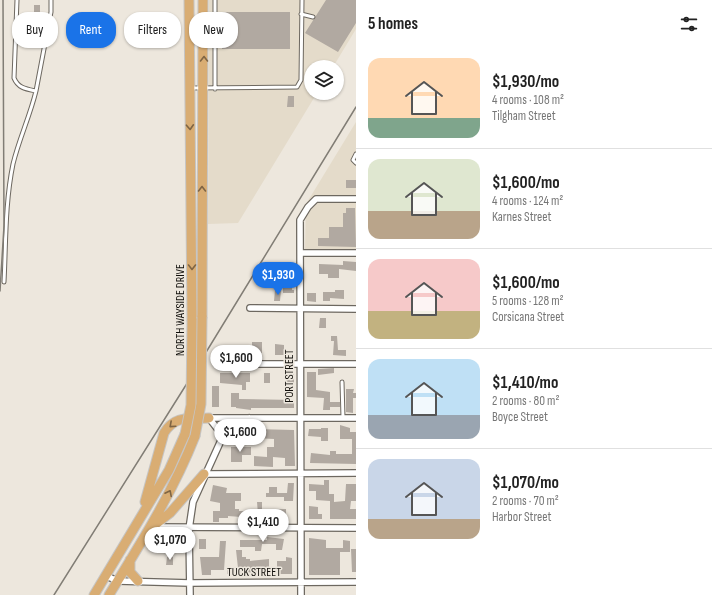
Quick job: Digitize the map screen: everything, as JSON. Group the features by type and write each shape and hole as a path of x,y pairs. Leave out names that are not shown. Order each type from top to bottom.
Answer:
{"main road":[{"name":"NORTH WAYSIDE DRIVE","path":"94,595 169,470 185,434 191,404 192,228 189,0"},
{"name":"NORTH WAYSIDE DRIVE","path":"109,595 151,527 183,467 195,436 201,404 204,89 203,0"},
{"path":"142,514 164,434 169,425 181,419 209,418"},
{"path":"151,527 170,513 204,474"},
{"path":"130,560 130,572 138,581"}],"street":[{"name":"PORT STREET","path":"301,595 300,220 308,207 316,199 356,199"},
{"path":"301,253 356,254"},
{"path":"250,308 356,309"},
{"path":"222,364 356,364"},
{"path":"209,418 356,418"},
{"path":"209,418 223,436"},
{"path":"190,595 189,529 193,502 204,474 223,436 249,418"},
{"path":"204,474 356,473"},
{"path":"151,527 189,529 301,527 356,528"},
{"name":"TUCK STREET","path":"106,576 118,581 190,583 356,582"}],"lane":[{"path":"17,0 14,78 16,83 22,87 36,91"},
{"path":"4,282 8,202 11,176 16,154 36,91 51,12 51,0"},
{"path":"215,89 216,0"},
{"path":"189,88 215,89 297,87 301,80 302,0"},
{"path":"301,14 313,17"},
{"path":"356,154 353,160 356,163"},
{"path":"342,382 343,418"}],"shaded area":[{"path":"209,0 356,0 356,29 337,60 304,60 304,100 313,100 238,223 208,224 209,48 238,48 238,12 209,12"},
{"path":"356,122 356,251 305,250 306,204"}],"building":[{"path":"326,0 356,0 356,23 338,52 305,33"},
{"path":"34,5 40,5 40,12 34,12"},
{"path":"238,12 290,12 290,49 222,49 238,48"},
{"path":"288,96 294,96 294,107 287,107"},
{"path":"346,180 356,180 356,188 346,188"},
{"path":"346,208 355,208 356,247 318,246 318,238 329,238 329,227 343,227 343,213 346,213"},
{"path":"343,261 356,262 356,271 339,269 339,278 328,278 328,274 319,274 319,264 343,265"},
{"path":"283,282 292,282 292,290 294,290 294,293 283,293"},
{"path":"275,290 281,290 280,301 274,301"},
{"path":"335,290 344,290 344,299 330,298 330,301 323,301 323,292 335,292"},
{"path":"307,293 316,293 316,302 307,301"},
{"path":"320,318 326,318 326,328 319,328"},
{"path":"331,336 337,336 338,350 346,350 346,356 333,355 334,341 331,341"},
{"path":"252,342 262,342 262,353 252,352"},
{"path":"275,344 284,345 284,355 275,355"},
{"path":"334,368 334,373 318,375 318,369"},
{"path":"286,370 290,370 290,374 294,374 294,383 286,383"},
{"path":"307,372 316,372 316,390 330,392 330,402 340,402 340,407 330,407 330,410 323,410 324,398 307,397"},
{"path":"220,373 250,373 250,382 246,382 246,390 242,390 242,385 220,383"},
{"path":"264,373 270,373 270,383 264,383"},
{"path":"212,386 219,386 219,407 212,407"},
{"path":"346,389 354,389 353,393 356,393 356,398 353,398 353,413 346,412"},
{"path":"231,393 239,393 239,399 294,400 294,408 251,408 251,410 231,407"},
{"path":"340,425 350,428 350,432 356,432 356,464 310,463 311,453 330,455 330,451 336,451 336,454 352,454 352,439 340,439"},
{"path":"328,428 328,441 321,441 321,437 308,436 309,429"},
{"path":"254,429 294,430 295,466 285,466 285,458 273,457 273,467 254,466 254,456 267,457 267,447 274,447 274,439 254,438"},
{"path":"231,447 251,447 251,455 242,455 242,462 231,462"},
{"path":"324,480 329,480 329,494 334,494 334,502 345,501 346,484 356,484 356,501 351,501 350,509 356,509 356,519 330,519 330,501 316,500 316,491 309,491 309,484 324,485"},
{"path":"288,483 294,483 293,501 284,501 284,497 266,497 266,493 269,493 269,487 277,487 277,493 287,493"},
{"path":"213,485 227,488 226,493 241,493 241,501 235,501 235,509 239,509 239,511 254,511 254,518 228,516 228,518 219,518 219,522 213,522 213,511 220,511 220,503 210,501"},
{"path":"257,502 262,502 262,510 286,509 286,515 283,515 283,519 275,519 270,518 270,514 258,514"},
{"path":"309,506 318,507 318,514 322,514 322,519 309,519"},
{"path":"267,537 284,539 282,550 276,550 276,544 262,544 261,551 255,551 255,547 240,547 240,540 267,540"},
{"path":"309,538 326,540 326,548 343,548 343,540 350,541 350,552 340,552 340,575 309,575"},
{"path":"199,539 206,539 206,549 199,549"},
{"path":"220,541 226,541 224,570 211,570 211,575 202,575 200,557 219,557"},
{"path":"351,549 356,549 356,572 352,572"},
{"path":"236,550 242,550 242,557 250,559 250,561 269,559 269,577 262,577 262,573 243,572 243,575 227,574 227,568 238,568"},
{"path":"167,557 173,557 173,565 166,565"},
{"path":"286,557 292,558 292,574 277,574 277,561 286,561"}],"railway":[{"path":"0,291 4,226 3,0"},
{"path":"54,595 186,385 356,107"}]}
